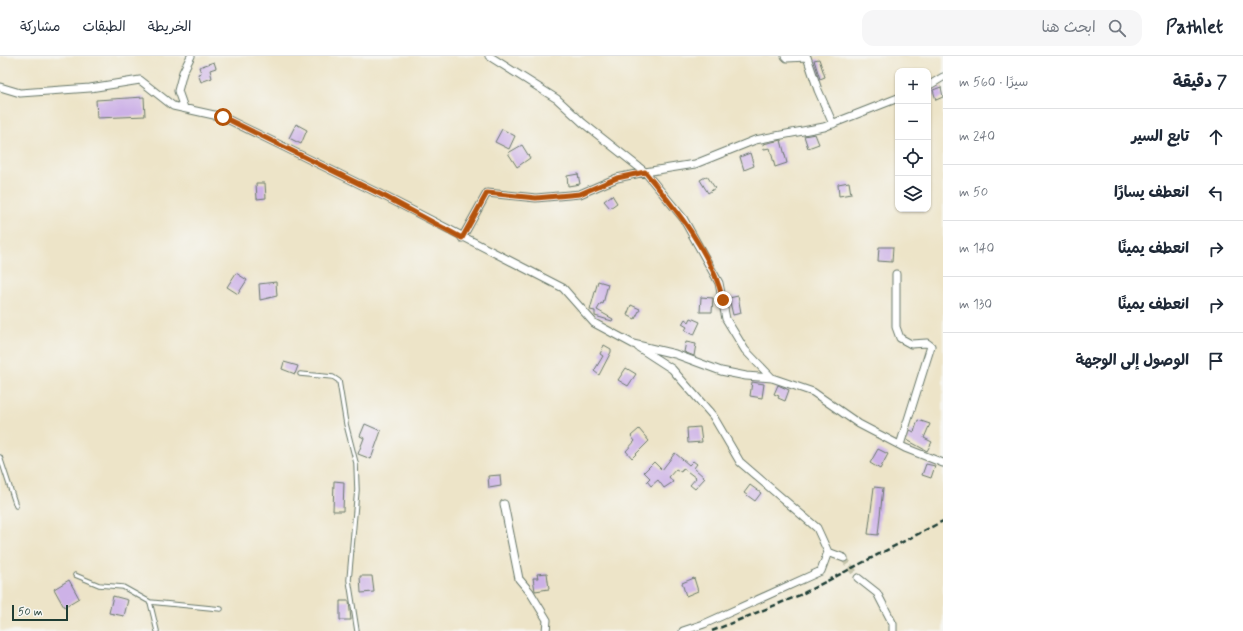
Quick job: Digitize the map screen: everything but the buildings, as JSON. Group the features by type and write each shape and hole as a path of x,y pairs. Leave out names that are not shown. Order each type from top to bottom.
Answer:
{"street":[{"path":"184,108 178,91 183,72 191,56"},
{"path":"489,56 557,99 583,123 645,172 683,218 719,283 726,319 745,350 772,378"},
{"path":"784,56 786,58 807,57 818,90 833,124"},
{"path":"931,84 943,77"},
{"path":"0,87 20,93 90,88 140,80 173,106 223,117 386,197 462,238 562,288 594,323 633,344 672,369 714,416 740,462 817,528 828,552 844,558"},
{"path":"462,238 487,193 536,198 580,194 617,178 695,164 755,140 824,127 895,99"},
{"path":"896,274 896,327 900,338 911,344 927,343 932,346 900,445"},
{"path":"633,344 674,354 733,374 772,378 813,392 859,424 900,445 943,463"},
{"path":"504,504 519,579 530,592 547,620 546,631"},
{"path":"683,631 704,624 821,571 828,552"},
{"path":"858,578 877,592 893,624 893,631"}],"lane":[{"path":"300,374 333,377 339,381 346,424 356,463 357,490 349,580 357,631"},
{"path":"0,457 16,506"},
{"path":"75,575 99,585 123,587 150,602 220,610"},
{"path":"150,602 157,631"}],"tunnel":[{"path":"844,558 858,578"}],"railway":[{"path":"712,631 800,595 943,521"}],"route":[{"path":"223,117 386,197 462,238 487,193 536,198 580,194 617,178 645,172 683,218 719,283 723,300"}]}
